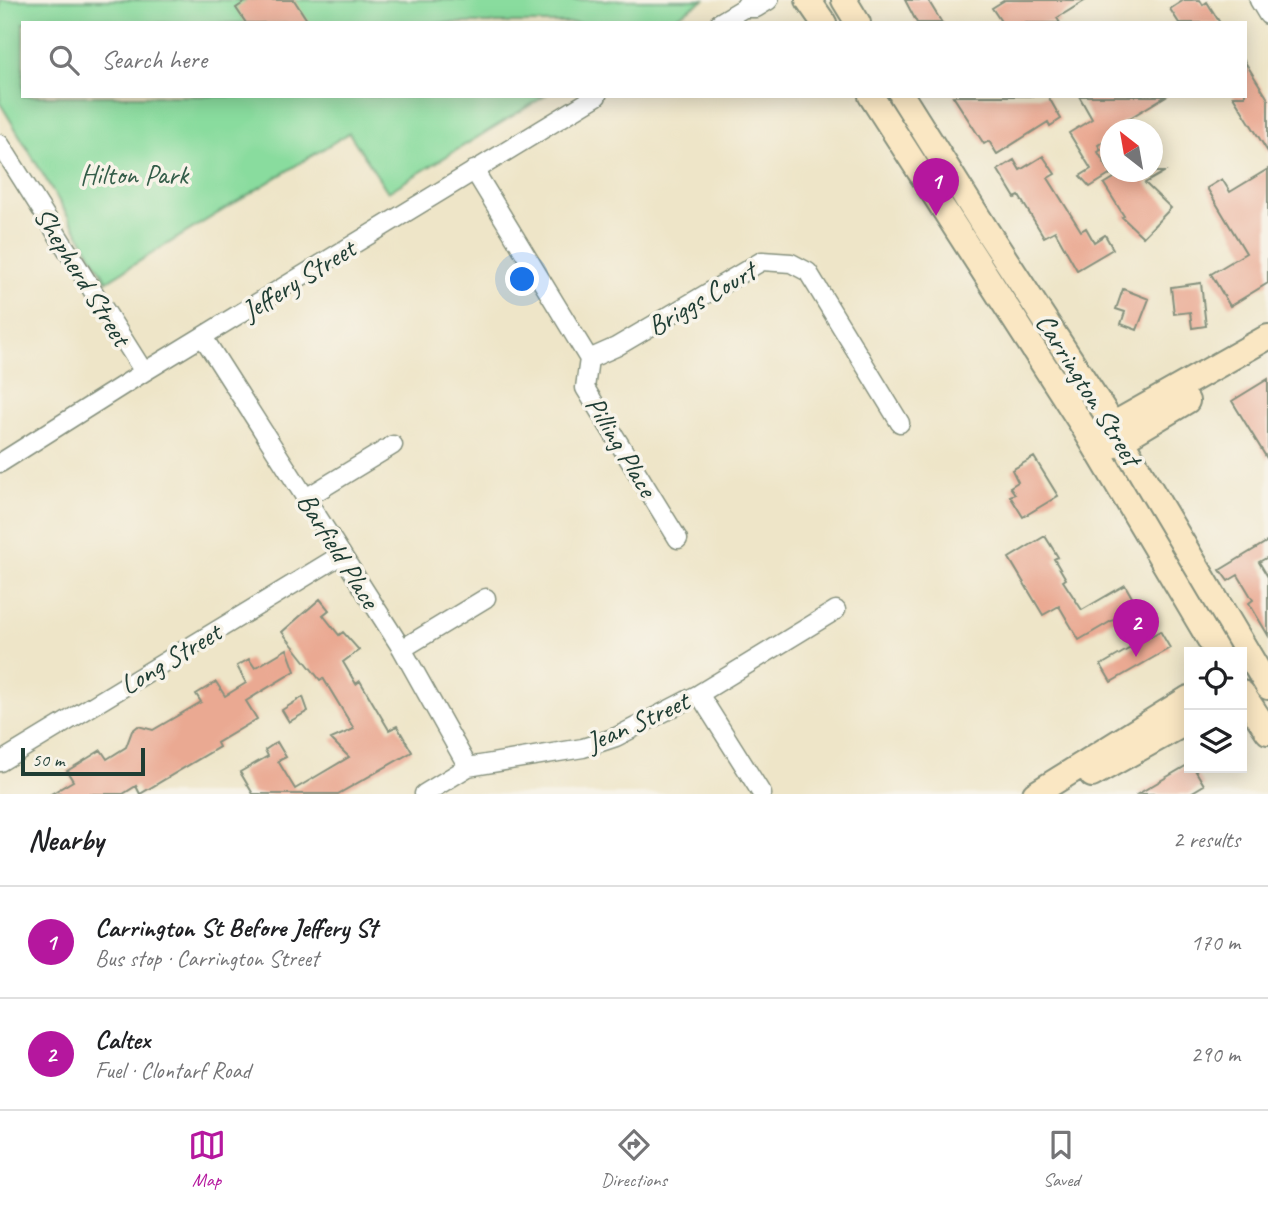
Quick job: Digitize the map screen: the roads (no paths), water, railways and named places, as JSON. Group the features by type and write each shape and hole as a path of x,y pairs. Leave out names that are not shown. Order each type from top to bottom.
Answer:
{"main road":[{"path":"808,0 823,21"},
{"path":"844,0 857,21"},
{"name":"Carrington Street","path":"872,98 1095,446 1214,647"},
{"name":"Carrington Street","path":"903,98 1117,432 1251,679 1268,732"},
{"path":"1095,446 1268,337"},
{"path":"1117,432 1268,351"},
{"path":"1035,794 1184,701"},
{"path":"1055,794 1184,724"}],"street":[{"path":"722,21 746,4 756,8 769,0"},
{"path":"1259,0 1268,15"},
{"name":"Jeffery Street","path":"0,463 144,372 594,98"},
{"name":"Shepherd Street","path":"0,144 5,164 144,372"},
{"name":"Pilling Place","path":"474,170 589,359 585,388 678,539"},
{"name":"Briggs Court","path":"589,359 616,347 762,261 791,263 808,272 900,423"},
{"name":"Barfield Place","path":"203,337 402,649 468,767"},
{"path":"306,498 393,445"},
{"name":"Long Street","path":"0,762 341,555"},
{"path":"402,649 486,598"},
{"name":"Jean Street","path":"424,794 468,767 600,744 699,694 836,610"},
{"path":"699,694 762,794"}],"place":[{"name":"Carrington St Before Jeffery St","path":"936,216"},
{"name":"Caltex","path":"1136,657"}],"park label":[{"name":"Hilton Park","path":"134,174"}]}
